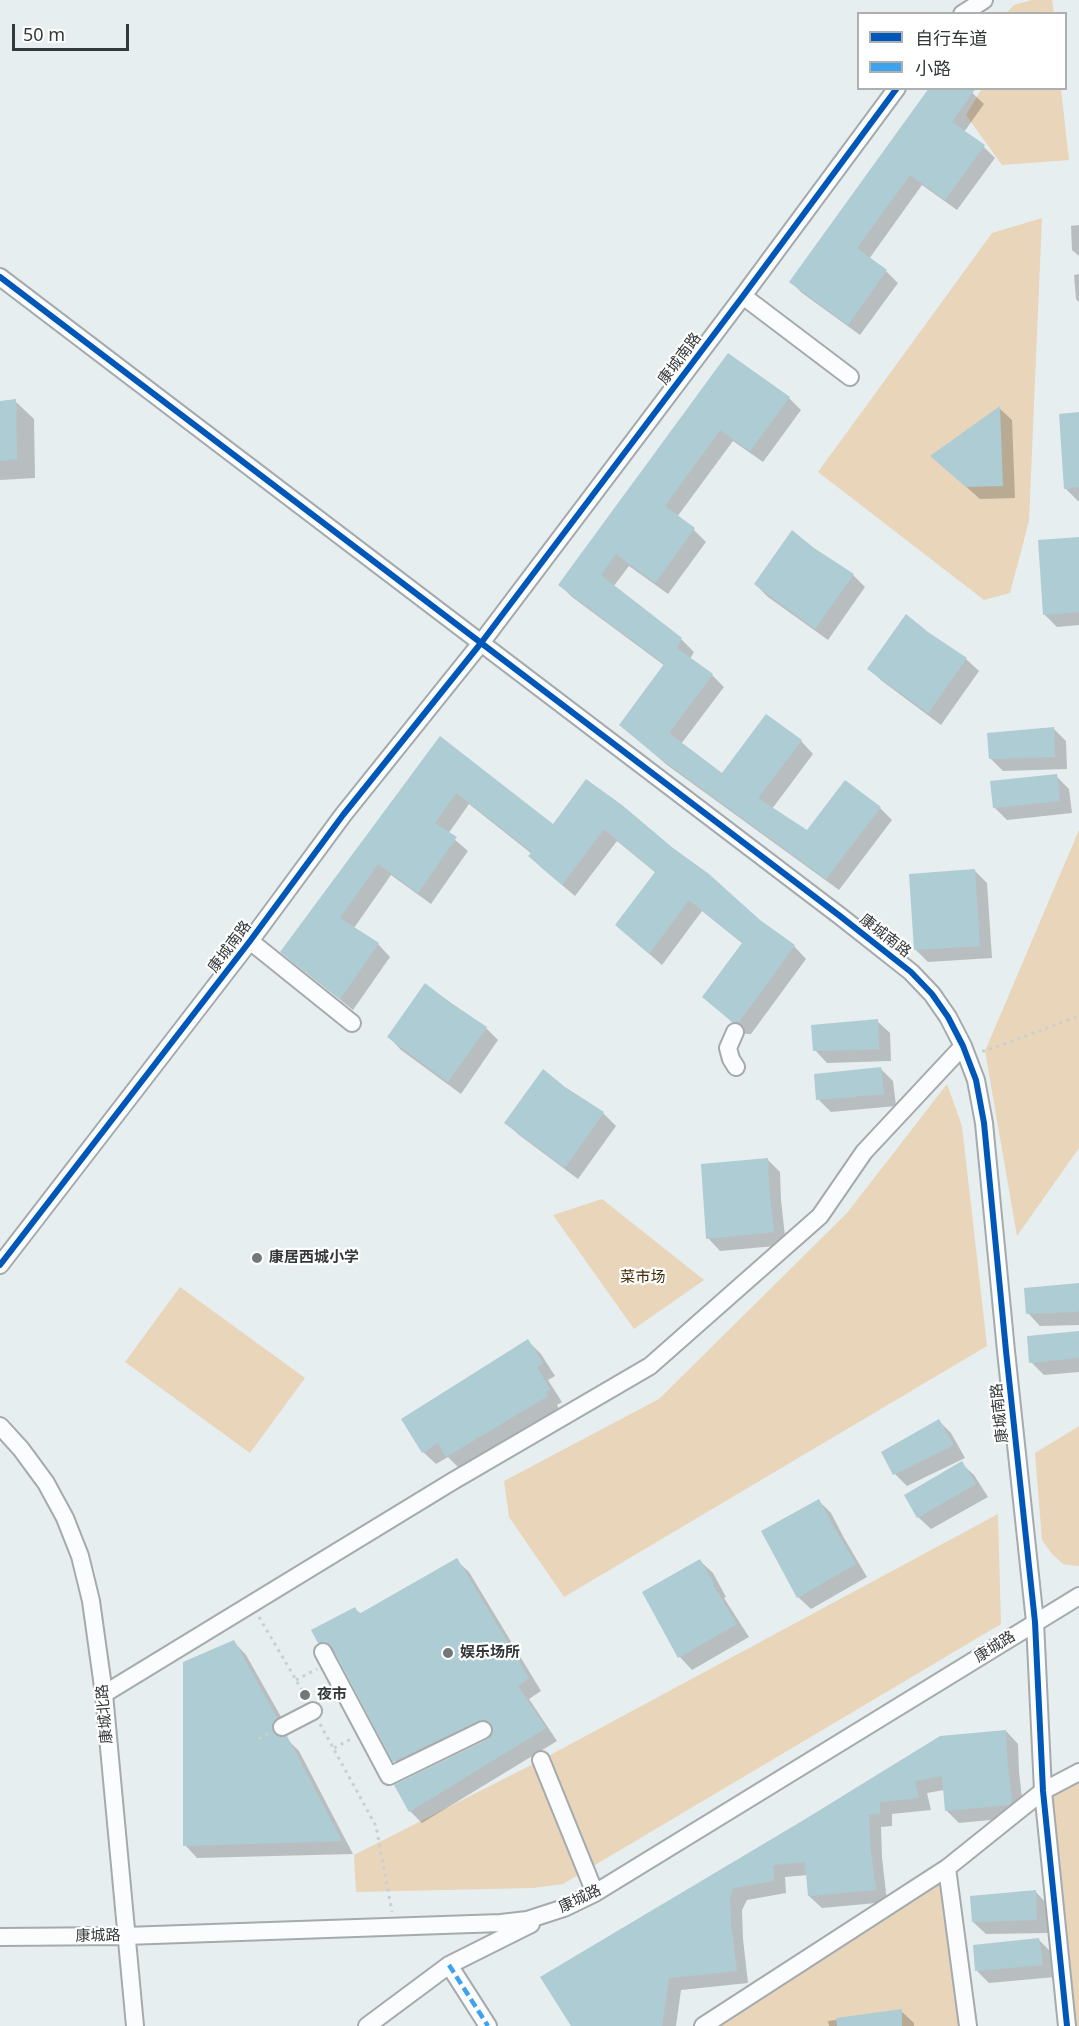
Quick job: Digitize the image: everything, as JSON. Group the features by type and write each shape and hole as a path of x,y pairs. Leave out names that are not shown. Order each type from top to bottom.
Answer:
{"street":[{"path":"965,12 984,0"},
{"name":"康城南路","path":"0,1266 250,941 342,815 481,643 896,90"},
{"path":"0,278 481,643"},
{"path":"743,296 850,377"},
{"name":"康城南路","path":"481,643 911,972 932,994 948,1017 963,1046 976,1080 984,1123 1035,1622 1043,1791 1066,2026"},
{"path":"250,941 352,1023"},
{"path":"735,1032 728,1048 730,1059 736,1067"},
{"path":"104,1695 453,1481 650,1366 820,1215 864,1152 963,1046"},
{"name":"康城北路","path":"0,1426 21,1449 46,1483 69,1528 80,1556 91,1601 104,1695 135,2026"},
{"name":"康城路","path":"0,1937 125,1936 501,1923 527,1920 564,1908 596,1893 1079,1596"},
{"path":"326,1657 389,1776 483,1730"},
{"path":"282,1727 313,1711"},
{"path":"541,1760 596,1893"},
{"path":"703,2026 947,1868 1043,1791 1079,1772"},
{"path":"947,1868 968,2026"},
{"path":"367,2026 449,1965 564,1908"},
{"path":"449,1965 488,2026"}],"path":[{"path":"963,1046 985,1051 1079,1016"},
{"path":"296,1680 326,1657"},
{"path":"334,1748 357,1735"},
{"path":"376,1826 395,1925"}],"green space":[{"path":"1032,0 1052,0 1054,12 1007,12 1014,5"},
{"path":"981,90 1061,90 1069,160 1002,165 966,115"},
{"path":"1042,218 1029,521 1010,593 984,600 818,472 992,233"},
{"path":"1079,830 1079,1148 1017,1236 985,1051"},
{"path":"947,1084 962,1126 987,1346 564,1597 509,1517 504,1481 659,1399 847,1213"},
{"name":"菜市场","path":"602,1199 704,1280 634,1329 553,1215"},
{"path":"180,1287 305,1378 250,1453 125,1362"},
{"path":"1079,1426 1079,1566 1076,1566 1063,1564 1042,1540 1035,1453"},
{"path":"998,1514 1001,1624 563,1884 533,1888 356,1892 354,1855 541,1760"},
{"path":"1079,1781 1079,2026 1076,2026 1053,1796"},
{"path":"951,1871 970,2026 703,2026"}],"building":[{"path":"928,90 975,90 952,122 985,145 945,200 910,175 857,248 887,270 848,325 789,282"},
{"path":"728,353 790,397 750,451 720,430 665,506 695,528 655,583 616,554 601,575 682,638 677,648 713,674 669,733 722,773 766,714 802,740 758,798 807,830 845,780 881,807 826,879 653,753 619,725 664,664 558,585"},
{"path":"16,399 17,459 0,461 0,401"},
{"path":"1000,406 1003,486 966,487 930,456"},
{"path":"1079,412 1079,487 1064,489 1059,414"},
{"path":"792,530 814,548 854,574 815,629 754,584"},
{"path":"1079,537 1079,612 1043,615 1038,540"},
{"path":"906,614 967,658 928,713 867,669"},
{"path":"1054,727 1055,757 989,759 987,733"},
{"path":"440,736 553,824 586,779 709,874 760,920 795,945 739,1022 732,1022 702,997 742,943 689,900 649,954 615,925 655,872 604,829 562,885 528,856 532,852 456,793 435,823 457,837 418,893 378,864 340,918 379,943 340,999 280,952"},
{"path":"1057,774 1060,801 993,808 990,781"},
{"path":"975,869 980,946 914,950 909,874"},
{"path":"425,983 487,1027 448,1082 387,1037"},
{"path":"878,1019 879,1049 813,1051 811,1025"},
{"path":"881,1067 884,1094 816,1100 814,1074"},
{"path":"543,1069 565,1087 604,1112 565,1168 504,1123"},
{"path":"768,1158 774,1232 706,1239 701,1164"},
{"path":"1079,1283 1079,1311 1026,1314 1024,1288"},
{"path":"1079,1331 1079,1358 1029,1363 1027,1336"},
{"path":"528,1339 543,1363 537,1367 550,1389 546,1392 548,1396 446,1457 438,1443 422,1453 401,1419"},
{"path":"939,1419 952,1446 893,1475 881,1452"},
{"path":"962,1461 976,1484 917,1518 904,1495"},
{"path":"819,1499 856,1564 797,1598 761,1531"},
{"path":"457,1558 529,1678 518,1686 546,1728 409,1812 394,1785 488,1739 493,1731 492,1725 484,1720 478,1721 393,1762 332,1647 324,1642 318,1643 311,1630 355,1607 359,1614"},
{"path":"700,1559 737,1624 678,1658 642,1592"},
{"path":"234,1640 277,1718 272,1726 273,1732 281,1737 287,1736 342,1841 183,1846 183,1662"},
{"path":"1006,1730 1012,1802 1009,1805 945,1811 942,1776 915,1781 919,1798 880,1802 880,1814 869,1815 876,1890 808,1896 805,1862 773,1865 774,1881 734,1888 730,1897 731,1925 737,1971 669,1978 662,2026 571,2026 540,1977 940,1736"},
{"path":"1036,1890 1037,1920 972,1922 970,1896"},
{"path":"1039,1938 1043,1965 975,1971 973,1945"},
{"path":"902,2009 902,2026 837,2026 836,2018"}],"marked path":[{"path":"449,1965 488,2026"}],"cycle path":[{"path":"0,1265 250,941 343,815 481,643 896,90"},
{"path":"0,277 840,916 911,972 932,994 948,1017 963,1046 976,1080 984,1123 1035,1622 1043,1791 1067,2026"}],"place":[{"name":"康居西城小学","path":"257,1258"},
{"name":"娱乐场所","path":"448,1653"},
{"name":"夜市","path":"305,1695"}]}
